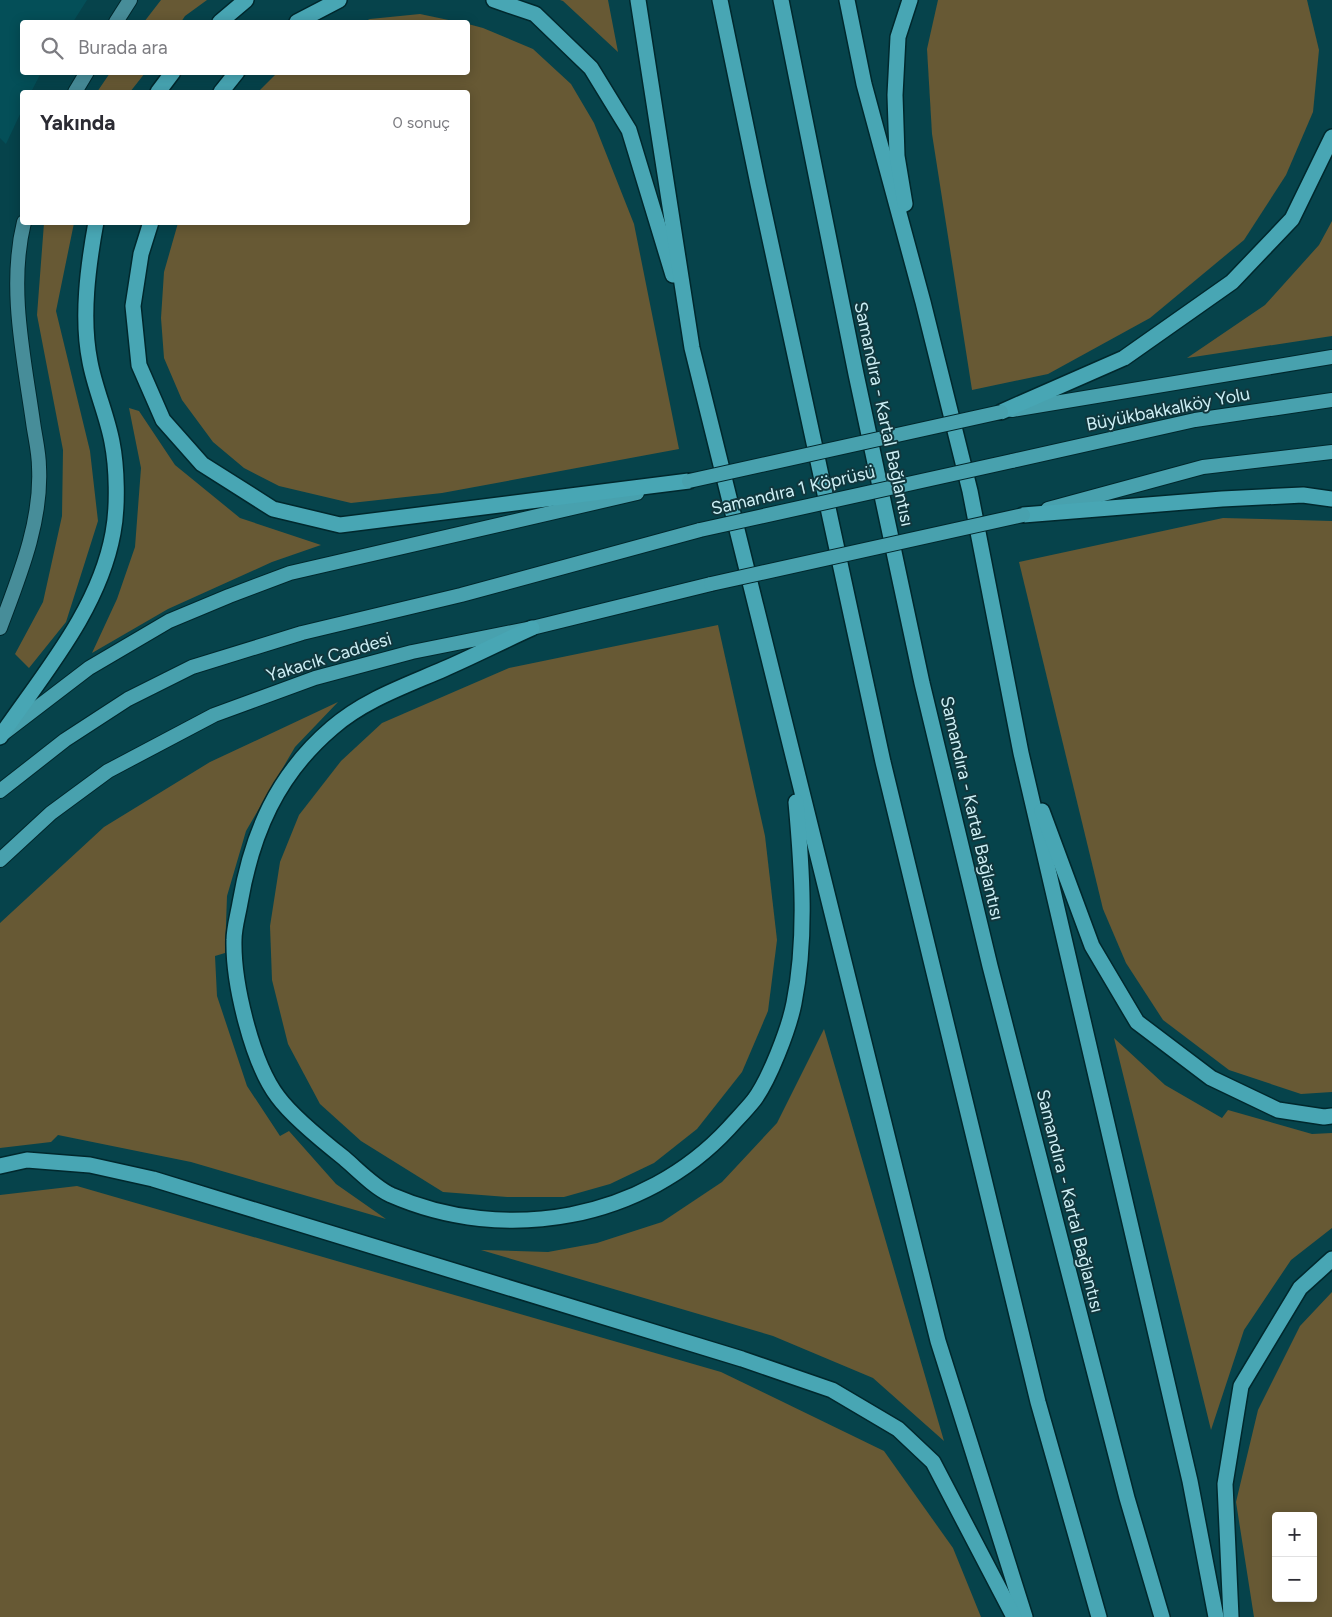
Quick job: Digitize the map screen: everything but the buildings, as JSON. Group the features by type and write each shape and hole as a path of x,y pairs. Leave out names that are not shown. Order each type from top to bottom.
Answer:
{"highway":[{"path":"222,20 246,0"},
{"path":"301,20 339,0"},
{"path":"494,0 534,14 591,68 629,130 662,236 692,348 938,1340 1025,1617"},
{"path":"638,0 692,348"},
{"path":"720,0 883,762 1038,1402 1099,1617"},
{"name":"Samandıra - Kartal Bağlantısı","path":"781,0 856,374 922,683 1000,1005 1127,1498 1162,1617"},
{"path":"847,0 864,84 923,302 970,491 1021,753 1190,1481 1216,1617"},
{"path":"910,0 898,36 895,95 897,156 923,302"},
{"path":"160,90 171,75"},
{"path":"223,90 235,75"},
{"path":"1001,412 1124,358 1232,282 1292,219 1332,136"},
{"path":"0,736 77,624 100,578 114,532 116,481 112,443 89,361 86,303 96,225"},
{"path":"150,225 141,254 133,306 139,365 164,420 202,464 273,509 340,525 689,481"},
{"path":"0,736 89,668 169,621 290,573 689,481 1001,412 1332,357"},
{"name":"Büyükbakkalköy Yolu","path":"1012,461 1195,420 1332,400"},
{"path":"1023,516 1203,467 1332,452"},
{"name":"Samandıra 1 Köprüsü","path":"700,530 1012,461"},
{"path":"1023,516 1240,498 1303,495 1332,499"},
{"name":"Yakacık Caddesi","path":"0,860 52,813 108,771 214,715 315,678 412,652 532,628 712,584 1023,516"},
{"name":"Yakacık Caddesi","path":"0,791 65,740 128,699 192,667 302,633 461,595 700,530"},
{"path":"532,628 448,668 375,699 334,726 307,752 280,786 258,832 243,885 234,940 240,998 254,1053 278,1097 329,1146 388,1194 465,1216 512,1222 573,1216 641,1194 683,1168 716,1142 756,1098 779,1049 794,1006 802,942 801,851 792,750"},
{"path":"1021,753 1092,946 1137,1022 1210,1078 1278,1110 1324,1117 1332,1116"},
{"path":"0,1166 27,1160 90,1165 153,1179 742,1359 832,1390 898,1429 933,1462 1014,1617"},
{"path":"1231,1617 1225,1484 1241,1386 1300,1288 1332,1259"}],"main road":[{"path":"117,20 130,0"},
{"path":"76,90 85,75"},
{"path":"0,628 20,574 36,516 40,468 24,360 17,289 24,225"}],"shaded area":[{"path":"0,0 87,0 74,20 20,20 20,75 40,75 32,90 20,90 20,114 6,144 0,138"},
{"path":"161,0 207,0 182,20 146,20"},
{"path":"560,0 608,0 618,52 563,1"},
{"path":"938,0 1307,0 1319,50 1313,112 1286,175 1244,240 1150,318 1048,374 972,390 932,134 927,49"},
{"path":"420,14 448,20 368,20"},
{"path":"470,25 533,49 571,84 594,123 634,224 679,449 442,493 351,503 279,486 244,468 213,442 182,400 164,358 161,318 164,272 177,225 470,225 470,90 260,90 275,75 470,75"},
{"path":"109,75 143,75 132,90 98,90"},
{"path":"1332,221 1332,336 1187,358 1265,305 1319,245"},
{"path":"44,225 74,225 56,311 90,451 98,521 66,622 29,668 15,654 43,602 62,516 63,450 37,315"},
{"path":"129,408 139,411 175,465 240,518 321,545 272,562 168,609 92,653 117,599 135,547 141,468"},
{"path":"1223,518 1332,521 1332,1092 1301,1094 1229,1070 1163,1020 1126,963 1103,909 1019,562"},
{"path":"718,625 765,836 777,940 768,1011 742,1072 697,1129 654,1163 610,1184 564,1197 507,1197 443,1192 361,1141 320,1104 288,1044 272,980 270,926 280,862 299,815 341,761 382,723 509,668"},
{"path":"338,702 295,747 246,831 227,896 225,953 215,956 217,996 247,1086 280,1136 289,1131 336,1184 386,1219 191,1162 58,1135 51,1142 0,1148 0,923 104,827 210,762"},
{"path":"824,1029 944,1441 873,1378 773,1336 481,1250 548,1252 597,1243 662,1222 722,1182 777,1123"},
{"path":"1114,1038 1165,1085 1222,1118 1228,1110 1312,1134 1332,1133 1332,1228 1291,1260 1244,1330 1211,1430"},
{"path":"77,1186 721,1372 884,1451 953,1548 981,1617 0,1617 0,1195"},
{"path":"1332,1292 1332,1617 1254,1617 1236,1502 1258,1410 1300,1326"}]}
